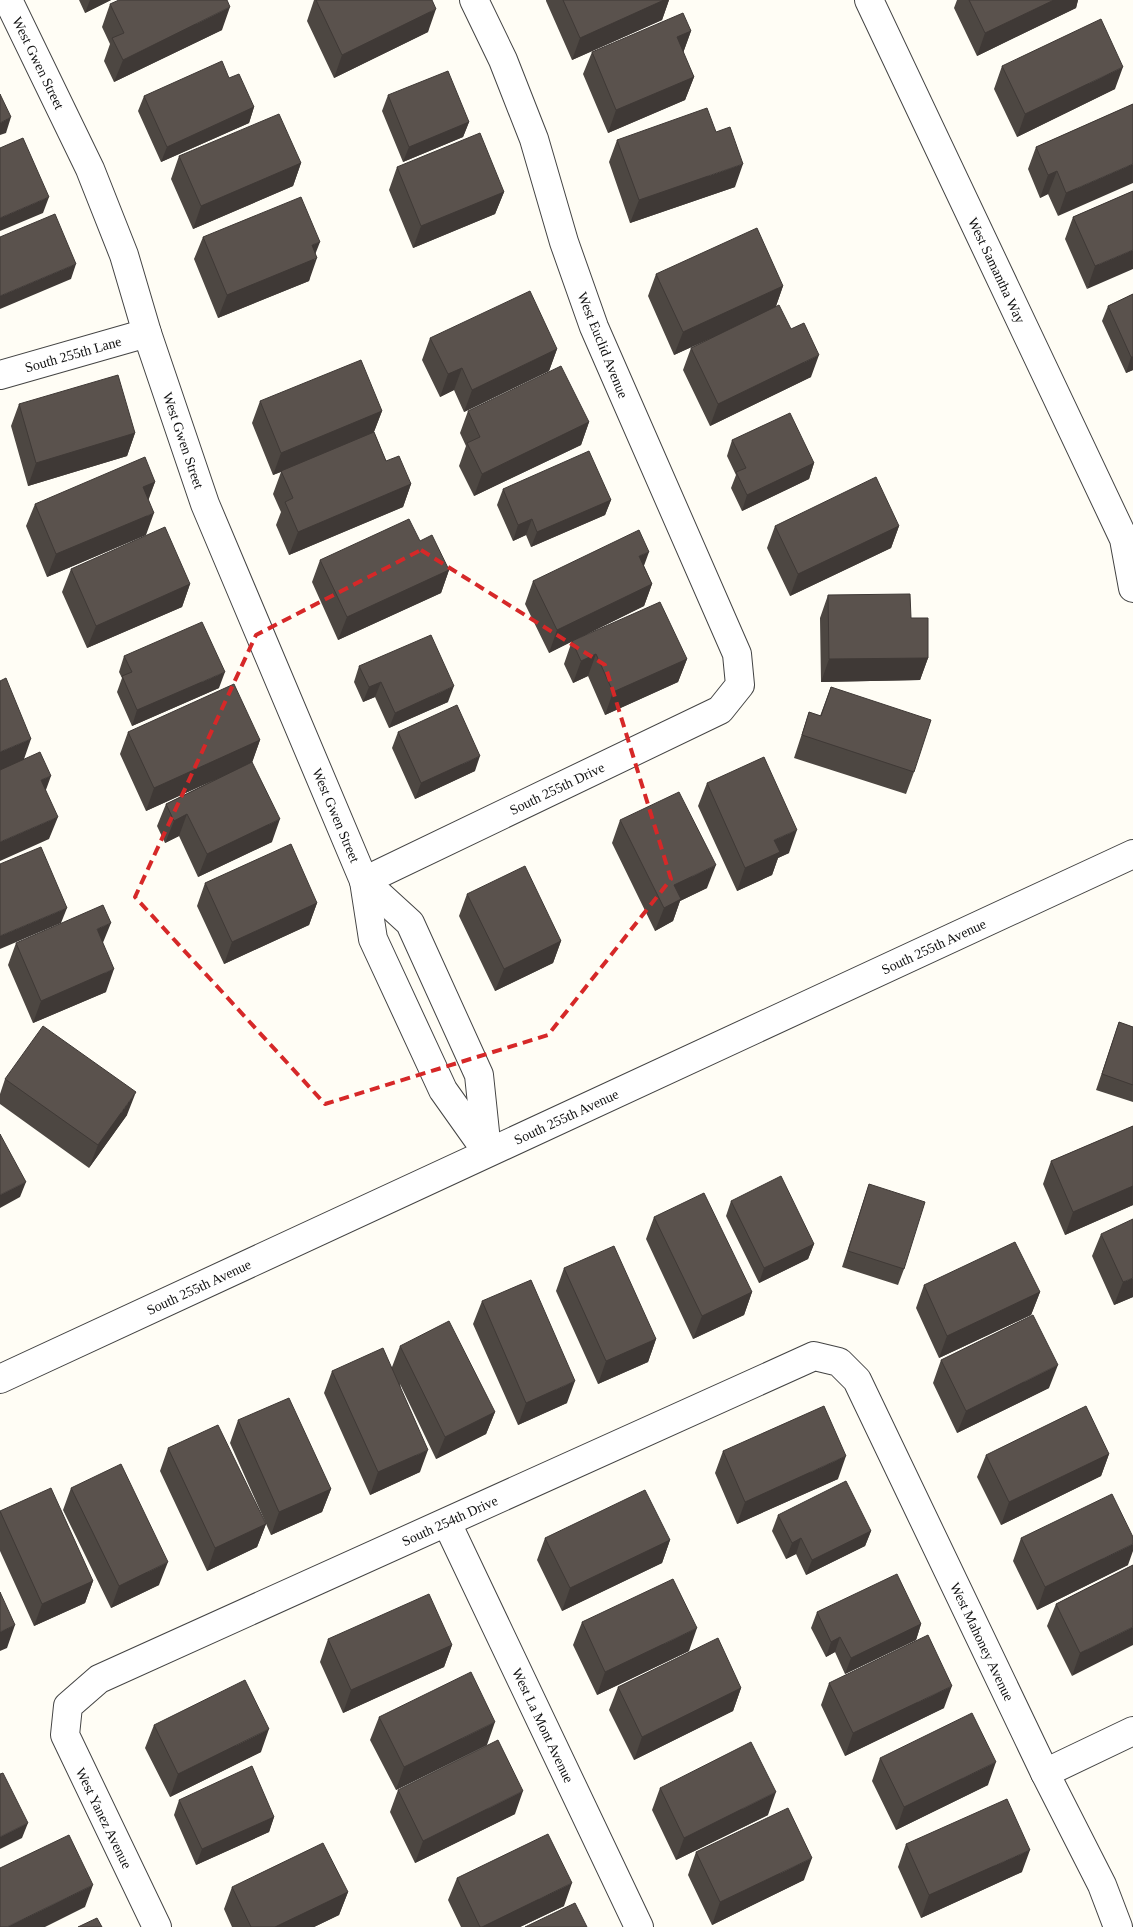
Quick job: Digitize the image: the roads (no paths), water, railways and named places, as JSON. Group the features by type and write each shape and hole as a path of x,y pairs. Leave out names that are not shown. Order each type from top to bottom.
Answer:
{"street":[{"name":"West Gwen Street","path":"8,0 90,169 124,255 147,332 205,504 364,881 373,939 443,1090 487,1152"},
{"name":"West Euclid Avenue","path":"474,0 503,60 534,140 564,242 594,327 737,654 740,685"},
{"name":"West Samantha Way","path":"869,0 1130,540 1133,588"},
{"name":"South 255th Lane","path":"0,375 147,332"},
{"name":"South 255th Drive","path":"364,881 720,710 740,685"},
{"name":"South 255th Avenue","path":"0,1379 1133,854"},
{"name":"West Gwen Street","path":"364,881 410,923 479,1075 487,1152"},
{"name":"South 254th Drive","path":"68,1706 99,1679 814,1356 839,1362"},
{"name":"West Mahoney Avenue","path":"839,1362 857,1380 1045,1772 1102,1885 1118,1927"},
{"name":"West La Mont Avenue","path":"447,1523 639,1927"},
{"name":"West Yanez Avenue","path":"68,1706 65,1735 157,1927"},
{"path":"1045,1772 1133,1731"}]}
